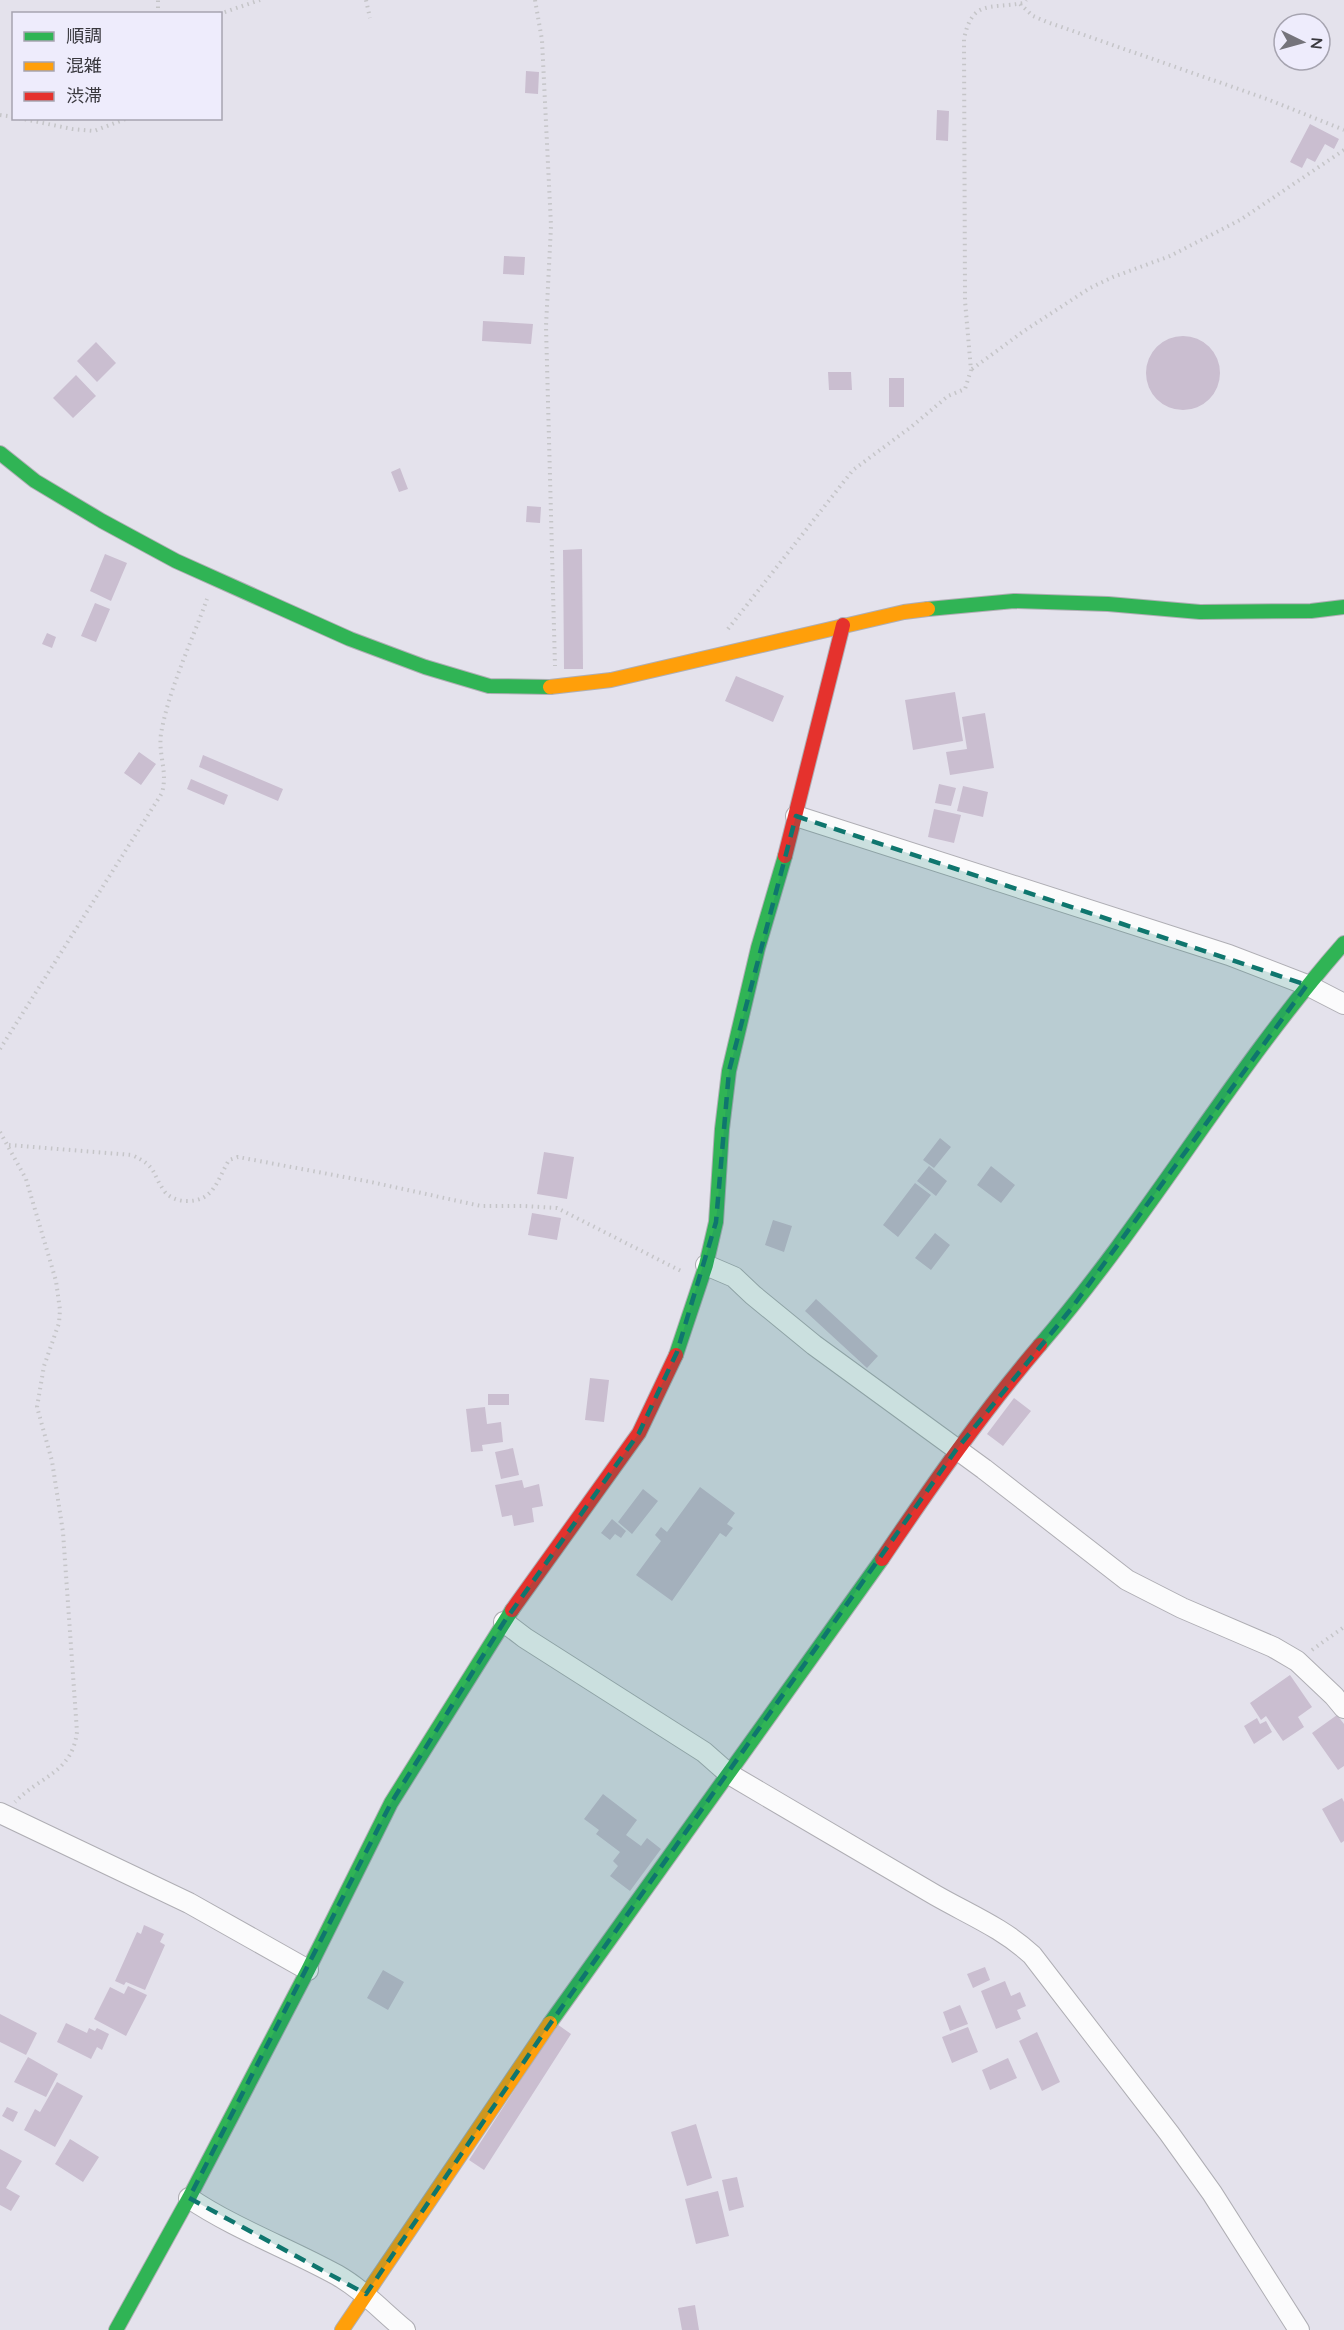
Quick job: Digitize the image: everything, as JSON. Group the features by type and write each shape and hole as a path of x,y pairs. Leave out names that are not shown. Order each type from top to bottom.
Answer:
{"street":[{"path":"0,453 35,481 176,561 350,639 462,680 489,686 555,687 610,680 904,612 1014,601 1108,604 1200,612 1299,611 1344,607"},
{"path":"116,2330 189,2198 308,1970 391,1803 504,1622 639,1433 677,1352 704,1273 716,1222 722,1130 729,1071 758,948 796,816 843,625"},
{"path":"796,816 1229,955 1307,985 1344,1004"},
{"path":"342,2330 545,2031 842,1617 956,1450 1001,1391 1071,1309 1153,1200 1181,1157 1307,985 1344,943"},
{"path":"704,1273 734,1277 814,1345 1127,1580 1182,1608 1273,1647 1297,1662 1334,1695 1344,1708"},
{"path":"504,1622 704,1752 729,1774 1018,1942 1032,1955 1169,2133 1212,2193 1299,2330"},
{"path":"3,1813 189,1903 308,1970"},
{"path":"189,2198 217,2217 337,2275 366,2294 405,2330"}],"path":[{"path":"222,13 260,0"},
{"path":"366,0 370,18"},
{"path":"535,0 542,40 551,226 546,349 555,687"},
{"path":"714,656 731,623 853,470 948,396 965,388 971,370 965,301 964,39 968,21 974,10 984,5 1019,4 1026,0"},
{"path":"1019,4 1033,16 1047,22 1267,99 1344,130"},
{"path":"29,120 94,131 123,120"},
{"path":"971,370 1024,331 1090,288 1170,256 1240,220 1344,150"},
{"path":"0,1050 162,793 165,775 160,744 165,712 215,579"},
{"path":"0,1132 26,1179 59,1298 59,1323 46,1359 37,1407 52,1461 63,1532 76,1732 74,1749 61,1768 19,1798 3,1813"},
{"path":"9,1145 132,1155 147,1162 166,1194 179,1201 195,1202 210,1196 229,1160 238,1157 481,1206 558,1208 704,1273"},
{"path":"1297,1662 1344,1627"}],"highlighted area":[{"path":"796,816 1307,985 1071,1309 956,1450 545,2031 366,2294 189,2198 391,1803 504,1622 639,1433 677,1352 716,1222 729,1071"}],"building":[{"path":"526,71 539,72 538,94 525,93"},
{"path":"937,110 949,111 948,141 936,140"},
{"path":"1310,124 1339,139 1334,149 1325,144 1315,162 1307,158 1302,168 1290,162"},
{"path":"504,256 525,257 524,275 503,274"},
{"path":"483,321 533,324 531,344 482,341"},
{"path":"1183,336 1197,339 1209,347 1217,359 1220,373 1217,387 1209,399 1197,407 1183,410 1169,407 1157,399 1149,387 1146,373 1149,359 1157,347 1169,339"},
{"path":"96,342 116,363 97,382 77,361"},
{"path":"828,372 851,372 852,390 829,390"},
{"path":"76,375 96,396 73,418 53,398"},
{"path":"889,378 904,378 904,407 889,407"},
{"path":"400,468 408,489 399,492 391,472"},
{"path":"527,506 541,507 540,523 526,522"},
{"path":"582,549 583,669 564,669 563,550"},
{"path":"105,554 127,563 111,601 90,591"},
{"path":"95,603 110,609 96,642 81,636"},
{"path":"47,633 56,637 52,648 42,644"},
{"path":"736,676 784,696 773,722 725,701"},
{"path":"955,692 963,741 913,750 905,700"},
{"path":"985,713 994,768 950,775 946,752 967,749 962,717"},
{"path":"139,752 156,764 141,785 124,773"},
{"path":"203,755 283,789 278,801 199,767"},
{"path":"191,779 228,795 224,805 187,789"},
{"path":"939,784 956,788 951,806 935,803"},
{"path":"963,786 988,792 983,817 957,811"},
{"path":"934,809 961,815 954,843 928,837"},
{"path":"940,1138 951,1147 934,1168 923,1160"},
{"path":"544,1152 574,1157 567,1199 537,1194"},
{"path":"929,1166 947,1181 936,1196 917,1181"},
{"path":"991,1166 1015,1185 1001,1203 977,1185"},
{"path":"915,1183 931,1195 898,1237 883,1225"},
{"path":"532,1213 561,1218 557,1240 528,1235"},
{"path":"773,1220 792,1226 784,1252 765,1245"},
{"path":"935,1233 950,1245 931,1270 915,1258"},
{"path":"816,1299 878,1356 867,1368 805,1311"},
{"path":"590,1378 609,1380 604,1422 585,1420"},
{"path":"488,1394 509,1394 509,1405 488,1405"},
{"path":"1014,1398 1031,1411 1003,1446 987,1434"},
{"path":"485,1407 487,1424 501,1422 503,1442 482,1445 483,1451 471,1452 466,1409"},
{"path":"513,1448 519,1475 501,1479 495,1452"},
{"path":"522,1480 524,1488 539,1484 543,1506 532,1508 534,1522 514,1526 512,1515 502,1517 495,1485"},
{"path":"700,1487 735,1513 727,1524 733,1528 726,1537 720,1533 672,1601 636,1575 661,1541 655,1535 661,1527 667,1532"},
{"path":"643,1489 658,1501 632,1534 618,1522"},
{"path":"612,1519 626,1531 621,1538 615,1534 610,1540 601,1533"},
{"path":"1290,1675 1312,1707 1298,1717 1304,1727 1283,1741 1266,1716 1261,1720 1250,1703"},
{"path":"1337,1715 1344,1724 1344,1766 1338,1770 1312,1733"},
{"path":"1257,1718 1260,1724 1266,1721 1272,1732 1254,1744 1244,1726"},
{"path":"603,1794 637,1820 626,1835 641,1846 647,1838 661,1849 630,1891 610,1876 618,1866 613,1861 620,1852 596,1834 599,1830 584,1819"},
{"path":"1342,1798 1344,1802 1344,1841 1341,1843 1322,1809"},
{"path":"144,1925 164,1934 160,1942 165,1945 145,1990 126,1982 124,1985 115,1981 137,1932 141,1934"},
{"path":"985,1967 990,1980 973,1988 967,1974"},
{"path":"383,1970 404,1982 388,2010 367,1998"},
{"path":"1005,1981 1011,1996 1020,1992 1026,2006 1017,2010 1021,2019 996,2029 981,1991"},
{"path":"128,1986 147,1995 126,2036 94,2019 110,1987 124,1994"},
{"path":"960,2005 968,2024 950,2031 943,2012"},
{"path":"0,2014 37,2033 26,2055 0,2042"},
{"path":"66,2023 87,2033 89,2028 95,2031 97,2028 109,2034 102,2050 97,2047 91,2059 57,2042"},
{"path":"557,2024 571,2034 484,2170 469,2160"},
{"path":"968,2027 978,2052 952,2063 942,2037"},
{"path":"1037,2032 1060,2082 1042,2091 1019,2041"},
{"path":"28,2057 58,2074 46,2097 14,2082"},
{"path":"1008,2058 1017,2078 990,2090 982,2070"},
{"path":"57,2082 83,2096 55,2147 24,2130 35,2109 40,2112"},
{"path":"7,2107 18,2112 13,2122 2,2116"},
{"path":"696,2124 712,2178 687,2186 671,2132"},
{"path":"70,2139 99,2157 83,2182 55,2164"},
{"path":"0,2149 22,2161 6,2188 20,2196 11,2211 0,2205"},
{"path":"737,2177 744,2207 729,2211 722,2180"},
{"path":"718,2191 729,2236 696,2244 685,2199"},
{"path":"695,2305 699,2330 682,2330 678,2308"}],"traffic: fast":[{"path":"0,453 35,481 176,561 350,639 425,667 489,686 550,687"},
{"path":"928,609 1014,601 1108,604 1200,612 1311,611 1344,607"},
{"path":"676,1355 706,1265 716,1222 722,1129 729,1071 758,948 785,856"},
{"path":"1040,1345 1118,1246 1265,1041 1344,943"},
{"path":"550,2023 882,1559"},
{"path":"116,2330 189,2198 308,1970 391,1803 512,1610"}],"traffic: slow":[{"path":"550,687 611,680 904,612 928,609"},
{"path":"342,2330 550,2023"}],"traffic: jam":[{"path":"785,856 843,625"},
{"path":"882,1559 958,1450 1040,1345"},
{"path":"512,1610 639,1433 676,1355"}]}
